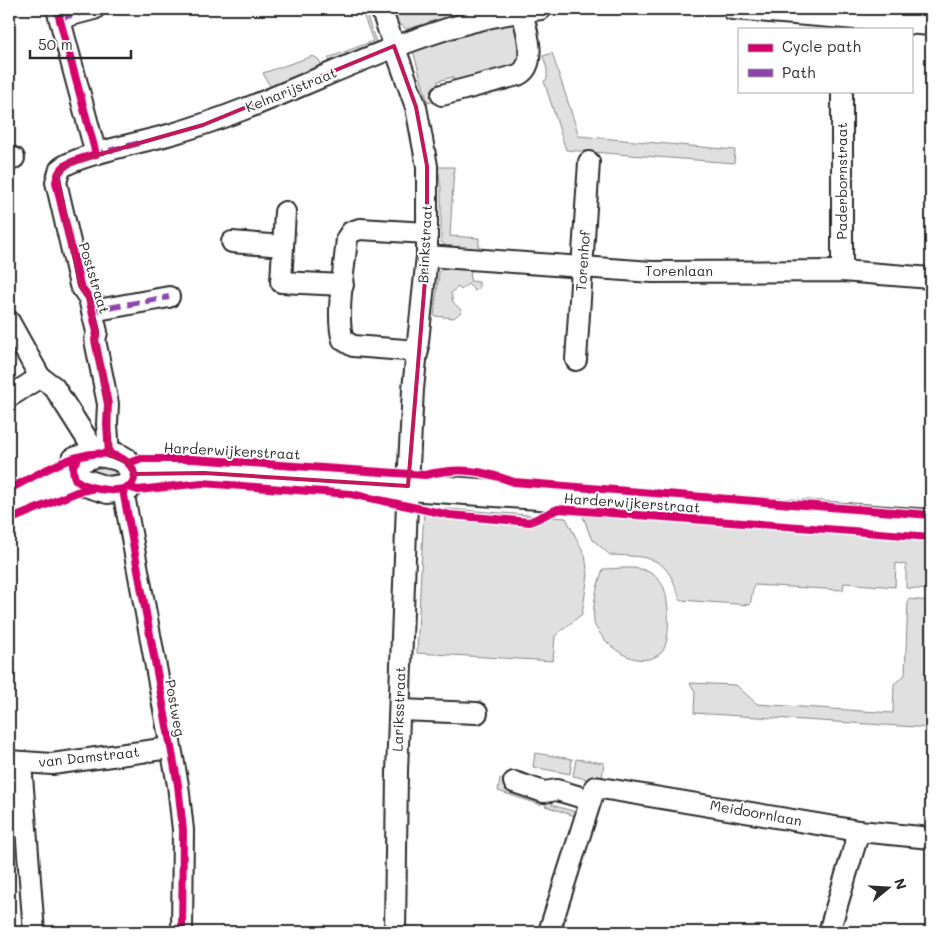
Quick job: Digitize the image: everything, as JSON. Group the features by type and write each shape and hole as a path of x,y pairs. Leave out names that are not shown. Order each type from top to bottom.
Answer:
{"main road":[{"path":"9,506 74,475 75,460 102,454 129,462 128,482"},
{"name":"Harderwijkerstraat","path":"74,475 81,483 95,488 204,473 931,523"}],"street":[{"path":"94,9 59,14 96,154"},
{"name":"Brinkstraat","path":"381,9 409,84 423,136 427,166 427,256 408,486"},
{"name":"Kelnarijstraat","path":"60,169 69,163 96,154 203,125 394,46 452,27 528,9 530,60 526,70 518,75 442,95"},
{"path":"732,9 842,23 931,25"},
{"name":"Paderbornstraat","path":"842,92 842,270"},
{"name":"Torenhof","path":"576,360 589,162"},
{"name":"Poststraat","path":"60,169 56,182 80,285 89,298 97,332 94,340 108,404 102,454"},
{"path":"285,212 281,282 343,286"},
{"path":"418,351 353,346 344,340 340,330 347,238 351,232 360,229 428,233"},
{"path":"232,242 283,246"},
{"name":"Torenlaan","path":"427,256 652,272 842,270 931,278"},
{"name":"Poststraat","path":"92,311 169,296"},
{"path":"9,321 40,377 54,387 102,454"},
{"path":"9,398 40,377"},
{"name":"Postweg","path":"128,482 170,748 178,786 183,830 182,932"},
{"name":"Lariksstraat","path":"395,932 408,486"},
{"path":"400,710 477,713"},
{"name":"van Damstraat","path":"15,762 52,764 170,748"},
{"path":"15,762 34,932"},
{"path":"514,782 544,792 558,790 590,800 549,932"},
{"name":"Meidoornlaan","path":"590,800 595,787 859,831 931,838"},
{"path":"829,932 859,831"}],"highlighted area":[{"path":"394,46 416,107 427,166 427,256 408,486 204,473 134,474 129,463 109,455 108,404 95,340 97,332 89,298 80,285 57,174 69,163 203,125"}],"shaded area":[{"path":"361,9 364,9 376,42 331,62 328,58 373,41"},
{"path":"393,9 487,9 406,29 398,23"},
{"path":"508,23 514,24 519,34 521,50 519,67 456,87 453,77 438,81 440,99 428,103 413,51 424,45"},
{"path":"552,53 579,136 735,150 734,163 566,150 544,81 547,79 547,69 543,56"},
{"path":"313,56 323,66 272,87 263,73"},
{"path":"438,167 454,167 450,236 479,238 479,249 449,248 441,242 441,188"},
{"path":"443,267 471,270 470,281 479,282 479,288 475,291 468,284 461,290 458,287 451,293 453,302 462,311 454,318 434,316 439,272"},
{"path":"102,464 114,469 115,474 106,477 93,471 92,467"},
{"path":"424,507 566,518 585,555 588,575 582,614 555,636 553,661 417,653"},
{"path":"583,516 931,539 931,590 906,588 906,565 896,563 895,587 844,583 843,590 754,585 750,605 680,600 675,585 663,567 656,561 647,558 610,555 591,538"},
{"path":"632,568 644,570 658,578 666,594 668,612 668,633 664,649 660,654 644,660 627,656 612,647 597,630 594,624 594,602 603,569"},
{"path":"908,599 931,601 931,728 694,713 695,692 690,683 736,685 757,704 893,713 894,684 905,675"},
{"path":"535,753 572,759 570,774 533,767"},
{"path":"576,759 604,763 602,778 593,777 587,779 573,776"},
{"path":"500,778 543,796 541,805 498,791"},
{"path":"548,795 555,795 552,805 576,812 575,816 545,806"}],"marked path":[{"path":"60,18 94,9"},
{"path":"92,155 140,143"},
{"path":"9,161 14,158"},
{"path":"92,311 169,297"}],"cycle path":[{"path":"57,9 96,154 65,165 58,175 56,182 80,285 89,298 97,332 95,340 108,404 109,455"},
{"path":"9,489 65,461 80,456 95,454 110,454 123,459 133,469 133,482 128,487 120,490 100,489 82,484 76,480 73,471 73,465 79,457"},
{"path":"129,463 139,459 193,459 425,475 449,471 470,471 481,472 514,482 931,515"},
{"path":"128,487 138,490 202,483 351,494 450,515 530,522 558,509 931,537"},
{"path":"9,520 77,492 95,488"},
{"path":"123,490 178,785 183,830 182,932"}]}
